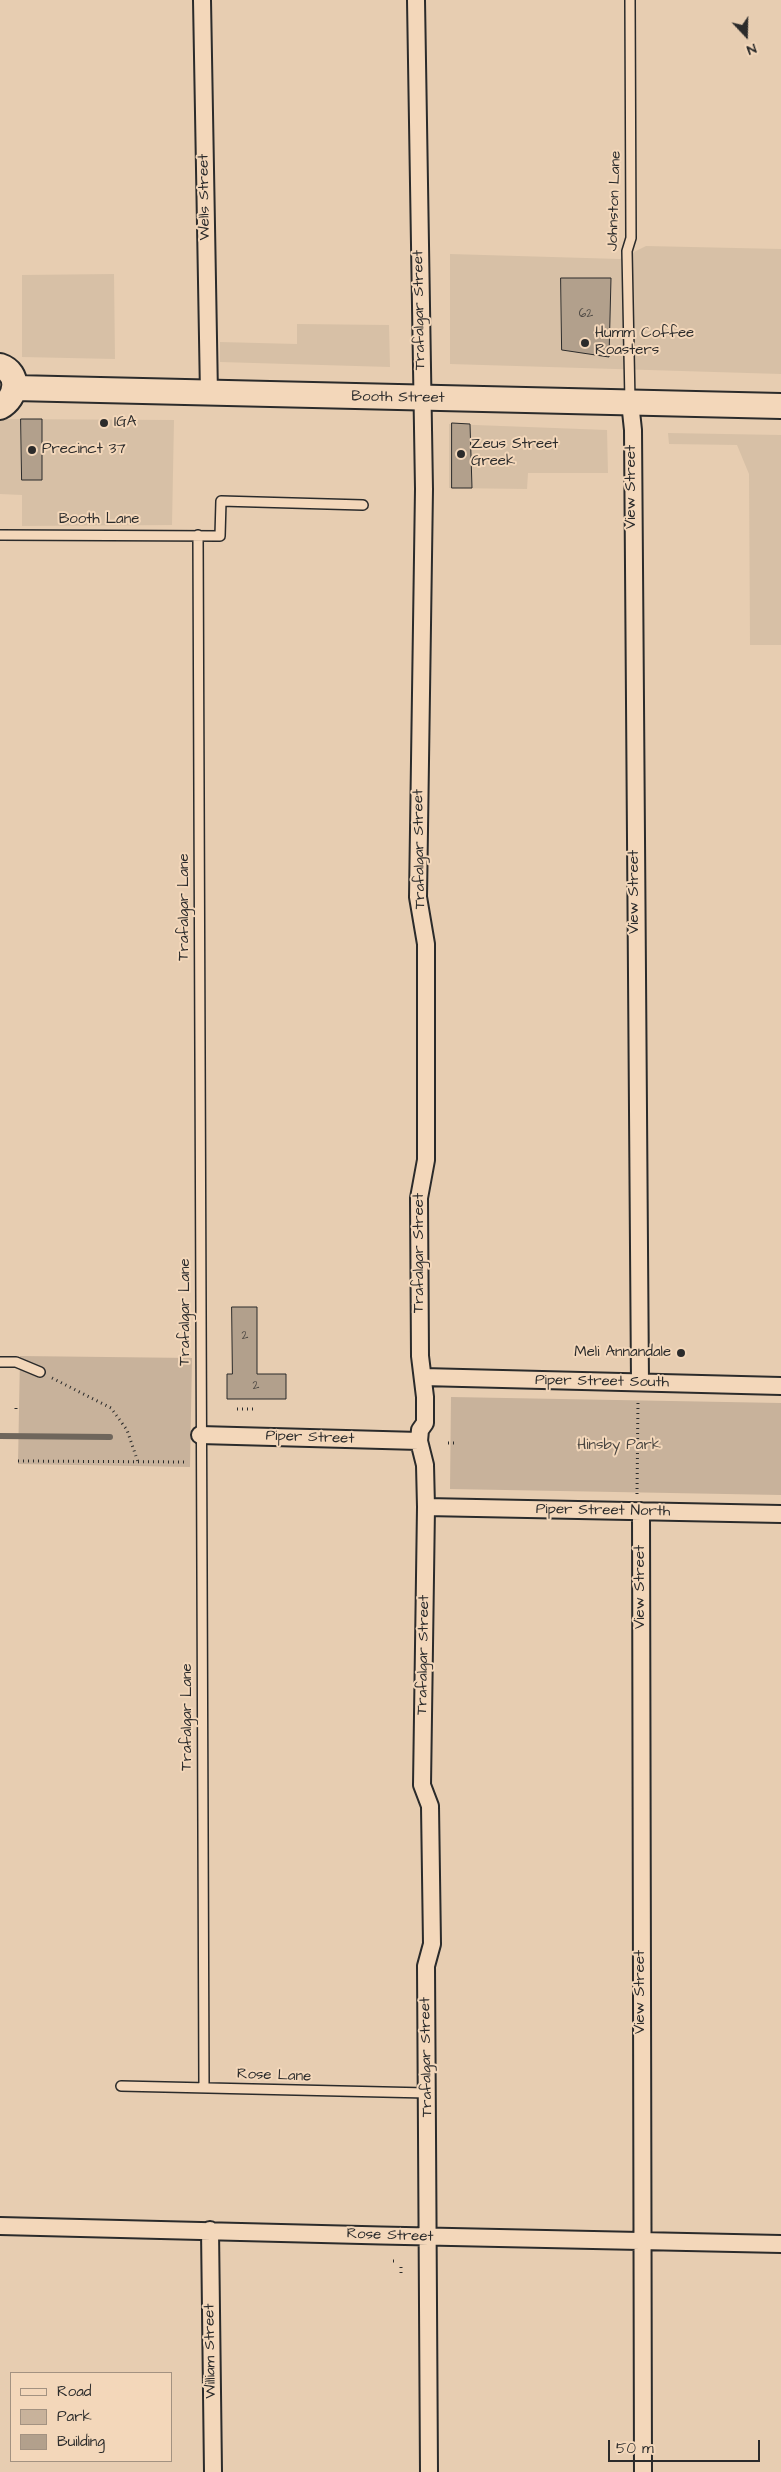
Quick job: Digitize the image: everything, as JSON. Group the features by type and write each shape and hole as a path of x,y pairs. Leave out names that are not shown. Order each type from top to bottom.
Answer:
{"main road":[{"path":"0,366 13,376 15,388 10,400 0,407"},
{"name":"Booth Street","path":"15,388 781,406"}],"street":[{"name":"Wells Street","path":"202,0 209,394"},
{"name":"Trafalgar Street","path":"416,0 421,398 424,489 418,897 426,944 426,1160 419,1198 420,1356 425,1423 420,1430 419,1441 425,1465 426,1507 422,1785 430,1806 432,1944 426,1966 429,2472"},
{"name":"View Street","path":"630,402 633,430 639,1390"},
{"name":"Piper Street South","path":"423,1377 639,1390 781,1386"},
{"name":"Piper Street","path":"200,1435 419,1441"},
{"name":"View Street","path":"639,1504 644,2472"},
{"name":"Piper Street North","path":"426,1507 639,1504 781,1514"},
{"name":"Rose Street","path":"0,2226 781,2244"},
{"name":"William Street","path":"210,2230 213,2472"}],"lane":[{"name":"Johnston Lane","path":"630,0 631,238 628,250 630,402"},
{"name":"Booth Lane","path":"0,534 220,536 221,501 363,505"},
{"name":"Trafalgar Lane","path":"198,535 204,2088"},
{"path":"0,1362 16,1362 40,1372"},
{"name":"Rose Lane","path":"121,2086 427,2093"}],"path":[{"path":"40,1372 111,1408 127,1430 138,1462"},
{"path":"639,1390 639,1504"},
{"path":"16,1404 16,1409"},
{"path":"237,1409 253,1409"},
{"path":"448,1443 456,1443"},
{"path":"17,1460 190,1462"},
{"path":"401,2267 402,2273"}],"shaded area":[{"path":"646,246 781,249 781,374 450,364 450,254 620,259"},
{"path":"114,274 115,359 22,357 22,275"},
{"path":"297,324 389,325 390,367 220,362 220,342 297,344"},
{"path":"0,419 174,420 172,525 22,526 22,495 0,494"},
{"path":"449,424 607,430 608,473 528,473 527,489 449,488"},
{"path":"668,433 781,435 781,645 750,645 749,474 737,445 669,444"}],"green space":[{"path":"20,1356 192,1358 190,1467 18,1464"},
{"name":"Hinsby Park","path":"451,1397 781,1403 781,1495 450,1489"}],"building":[{"path":"561,278 611,278 609,357 562,350"},
{"name":"Precinct 37","path":"21,419 42,419 42,480 22,480"},
{"name":"Zeus Street Greek","path":"452,423 470,424 472,488 452,488"},
{"path":"232,1307 257,1307 257,1374 286,1374 286,1399 227,1399 227,1374 232,1374"}],"waterway":[{"path":"0,1436 110,1437"}],"place":[{"name":"Humm Coffee Roasters","path":"585,343"},
{"name":"IGA","path":"104,423"},
{"name":"Precinct 37","path":"32,450"},
{"name":"Zeus Street Greek","path":"461,454"},
{"name":"Meli Annandale","path":"681,1353"}]}
